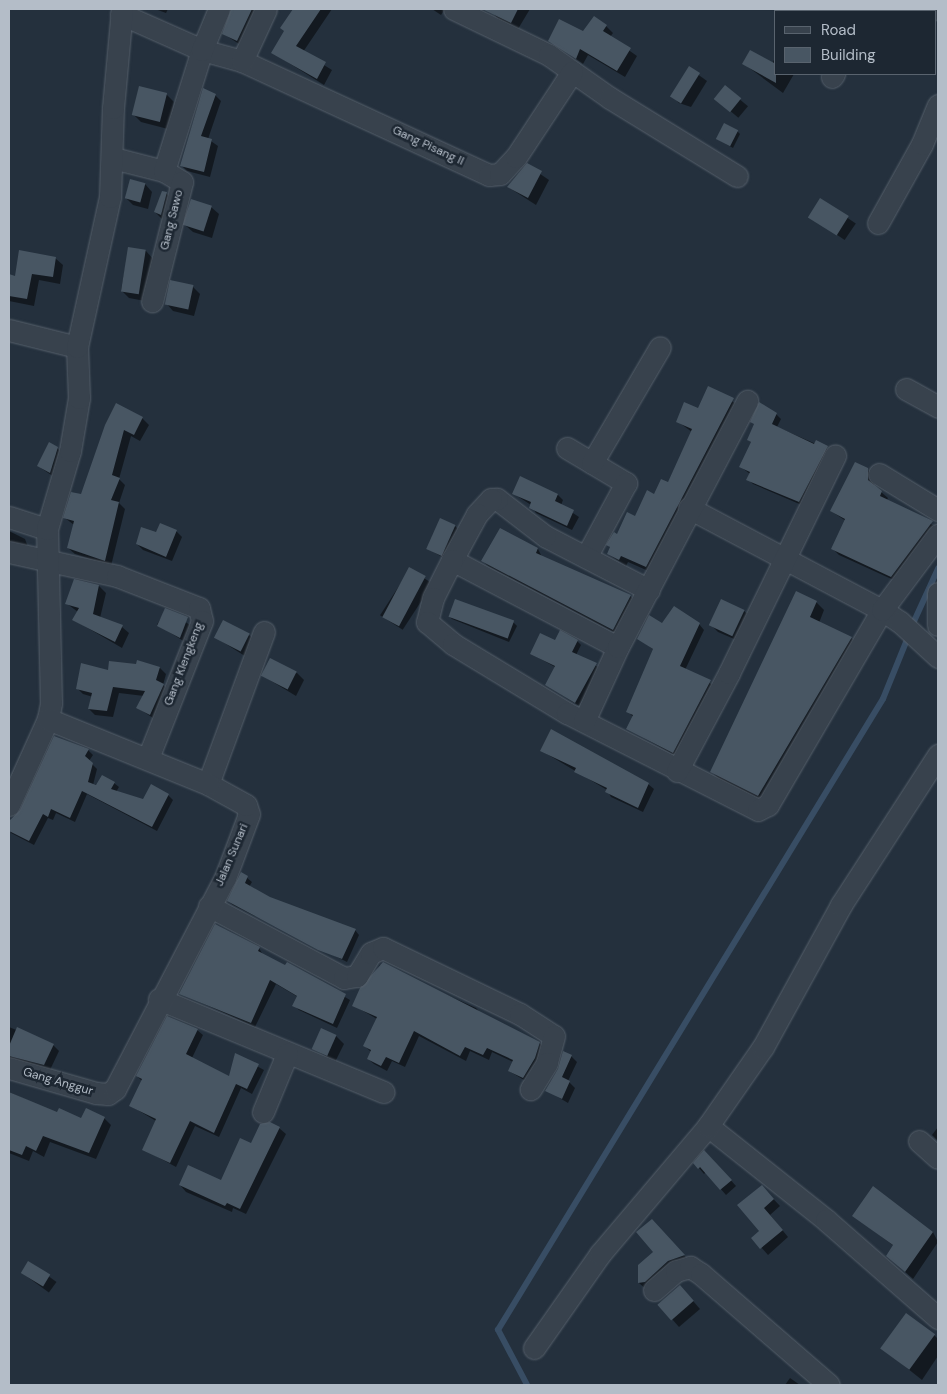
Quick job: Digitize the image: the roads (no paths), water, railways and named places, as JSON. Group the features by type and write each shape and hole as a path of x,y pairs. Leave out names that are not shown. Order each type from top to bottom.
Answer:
{"street":[{"path":"164,171 202,50 219,9"},
{"path":"9,804 48,719 51,685 47,529 70,451 79,398 77,347 110,197 113,158 113,108 122,11 202,50 242,61 266,9"},
{"path":"454,9 528,43 737,176"},
{"name":"Gang Pisang II","path":"242,61 495,176 504,172 516,157 572,72"},
{"path":"878,223 922,144 938,105"},
{"name":"Gang Sawo","path":"113,158 164,171 182,182 152,301"},
{"path":"9,330 77,347"},
{"path":"592,463 660,347"},
{"path":"906,389 938,407"},
{"path":"584,721 618,647 649,590 689,508 747,401"},
{"path":"567,448 626,483 586,557"},
{"path":"677,771 835,456"},
{"path":"880,474 938,510"},
{"path":"649,590 545,536 497,499 491,499 477,514 452,560 427,615 430,627 453,644 584,721 752,810 765,808 882,610 938,535"},
{"path":"689,508 741,538 785,556 882,610 900,622 938,657"},
{"path":"9,517 47,529"},
{"path":"9,552 47,559"},
{"name":"Gang Klengkeng","path":"47,559 117,576 199,608 202,621 148,758"},
{"path":"452,560 618,647"},
{"path":"938,593 938,625"},
{"path":"208,784 264,632"},
{"name":"Jalan Sunari","path":"48,719 148,758 208,784 246,805 249,814 224,878 159,999 118,1086 108,1094"},
{"path":"534,1348 600,1254 708,1126 763,1047 841,905 938,755"},
{"path":"209,906 344,978 357,976 371,953 383,948 520,1014 554,1036 547,1063 532,1089"},
{"path":"159,999 287,1054 383,1092"},
{"path":"263,1112 287,1054"},
{"name":"Gang Anggur","path":"9,1068 82,1090 108,1094"},
{"path":"708,1126 826,1220 938,1318"},
{"path":"919,1141 938,1158"},
{"path":"654,1290 676,1271 690,1268 829,1385"}],"waterway":[{"path":"912,626 938,569"},
{"path":"527,1385 498,1330 883,699 909,635"}]}
